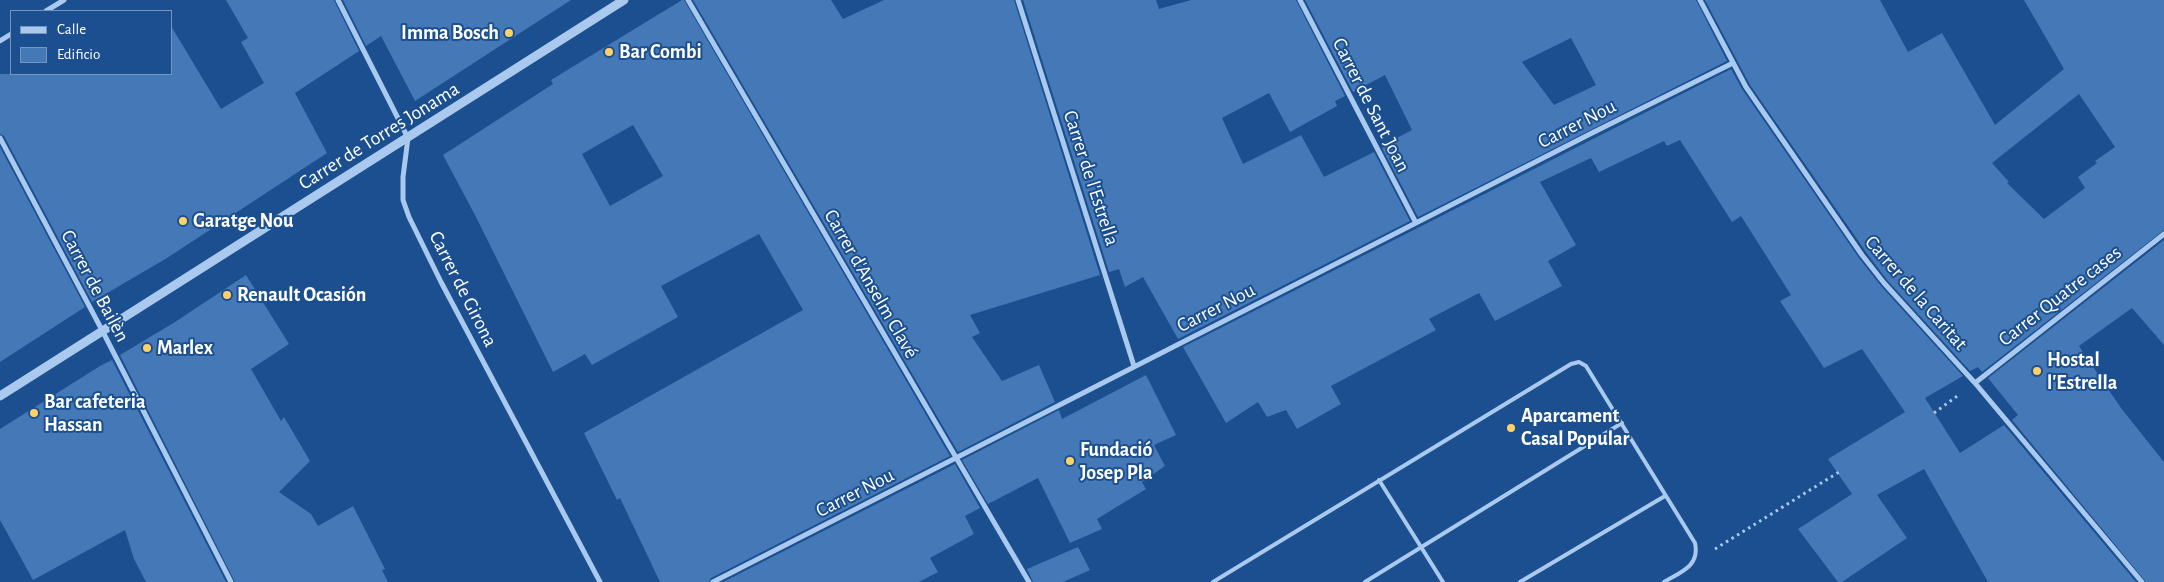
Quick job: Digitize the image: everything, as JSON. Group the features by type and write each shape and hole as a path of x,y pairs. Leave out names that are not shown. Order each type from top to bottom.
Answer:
{"street":[{"path":"48,10 64,0"},
{"path":"338,0 408,138"},
{"name":"Carrer de Torres Jonama","path":"0,396 624,0"},
{"name":"Carrer d'Anselm Clavé","path":"688,0 1030,582"},
{"name":"Carrer de l'Estrella","path":"1018,0 1134,366"},
{"name":"Carrer de Sant Joan","path":"1300,0 1416,223"},
{"name":"Carrer de la Caritat","path":"1700,0 1746,87 1862,255 1884,283 1975,383 2142,582"},
{"name":"Carrer Nou","path":"712,582 1733,63"},
{"name":"Carrer de Bailèn","path":"0,138 103,332 231,582"},
{"name":"Carrer de Girona","path":"408,138 403,176 403,200 409,217 441,282 600,582"},
{"name":"Carrer Quatre cases","path":"1975,383 2164,234"}],"lane":[{"path":"1213,582 1571,364 1579,362 1586,366 1695,543 1697,552 1695,560 1689,567 1664,582"},
{"path":"1366,582 1622,423"},
{"path":"1380,480 1443,582"},
{"path":"1520,582 1665,496"}],"path":[{"path":"1934,412 1975,383"},
{"path":"1695,560 1839,472"}],"building":[{"path":"226,0 334,0 359,51 295,93 327,153 167,258 92,302 4,136 0,134 0,74 172,75 172,28 221,109 264,83 241,42 248,38"},
{"path":"343,0 571,0 415,101 381,36 366,46"},
{"path":"684,0 950,456 711,578 709,582 660,582 620,498 617,500 584,433 803,310 759,234 661,286 678,317 592,365 585,354 553,372 443,155 553,84 551,80","holes":["633,125 663,176 610,206 582,154"]},
{"path":"693,0 831,0 843,19 884,0 1014,0 1100,275 970,315 980,333 972,337 1002,381 1039,365 1055,402 958,452"},
{"path":"1023,0 1156,0 1159,9 1191,0 1296,0 1345,96 1335,101 1337,106 1290,132 1269,93 1222,118 1243,164 1301,135 1324,177 1374,152 1410,221 1178,339 1143,277 1125,287 1119,269 1109,272"},
{"path":"1305,0 1696,0 1727,61 1418,217 1382,148 1412,130 1385,75 1353,92","holes":["1571,38 1596,85 1554,105 1522,62"]},
{"path":"1705,0 1880,0 1908,52 1942,33 1995,125 2064,69 2024,0 2164,0 2164,230 1982,372 1978,367 1970,371 1887,280 1750,85","holes":["2079,94 2115,147 2095,161 2097,163 2078,177 2085,188 2044,219 2007,183 2009,182 1992,163"]},
{"path":"1731,69 1742,89 1859,258 1881,286 1963,376 1925,398 1960,453 2004,425 2136,582 1988,582 1924,469 1877,495 1907,538 1842,582 1838,582 1798,529 1852,494 1828,459 1905,412 1862,349 1824,368 1780,301 1791,295 1741,216 1732,222 1680,140 1667,146 1664,141 1599,172 1591,158 1540,182 1576,245 1548,261 1562,286 1495,321 1479,293 1429,319 1436,330 1331,386 1341,404 1297,429 1286,410 1267,417 1258,402 1226,423 1183,347"},
{"path":"0,147 85,307 0,362"},
{"path":"2164,240 2164,345 2132,308 2079,346 2121,408 2164,462 2164,582 2146,582 2012,420 2018,415 1988,378"},
{"path":"246,275 289,344 251,369 281,421 284,417 310,461 279,492 311,514 318,526 353,506 385,569 382,570 388,582 235,582 120,355 175,322"},
{"path":"112,360 226,582 146,582 134,559 125,530 33,580 0,520 0,429"},
{"path":"1146,375 1176,435 1154,445 1165,466 1142,482 1146,489 1097,519 1102,529 1070,543 1038,478 988,504 962,460 1059,410 1062,419"},
{"path":"955,464 980,508 965,516 974,534 930,558 938,572 919,582 723,582"},
{"path":"1078,547 1090,570 1063,582 1033,582 1027,569"}],"place":[{"name":"Imma Bosch","path":"509,33"},
{"name":"Bar Combi","path":"609,52"},
{"name":"Garatge Nou","path":"183,221"},
{"name":"Renault Ocasión","path":"227,295"},
{"name":"Marlex","path":"147,348"},
{"name":"Hostal l'Estrella","path":"2037,371"},
{"name":"Bar cafeteria Hassan","path":"34,413"},
{"name":"Aparcament Casal Popular","path":"1511,428"},
{"name":"Fundació Josep Pla","path":"1070,461"}]}
